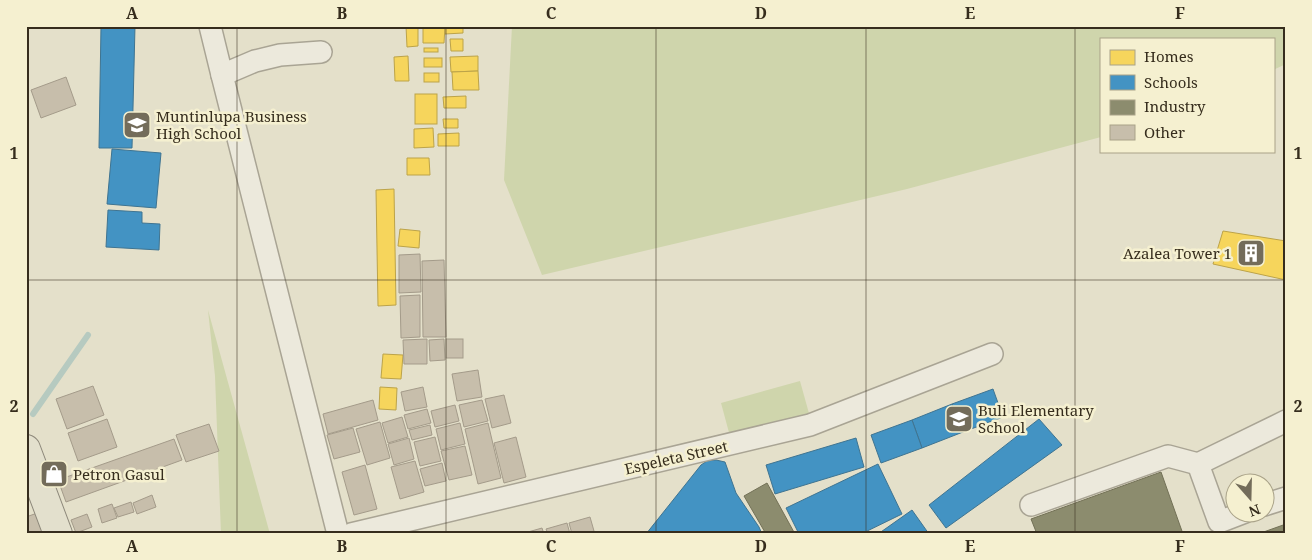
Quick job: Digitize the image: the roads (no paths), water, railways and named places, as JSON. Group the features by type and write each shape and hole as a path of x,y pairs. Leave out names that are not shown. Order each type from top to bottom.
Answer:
{"main road":[{"path":"26,449 58,534"}],"street":[{"path":"210,26 338,534"},
{"path":"222,75 255,62 280,55 321,52"},
{"name":"Espeleta Street","path":"351,534 810,425 992,354"},
{"path":"1032,505 1168,456 1198,464 1286,421"},
{"path":"1198,464 1219,522 1224,520"},
{"path":"1274,502 1286,498"}],"waterway":[{"path":"33,414 88,335"}],"place":[{"name":"Muntinlupa Business High School","path":"137,125"},
{"name":"Azalea Tower 1","path":"1251,253"},
{"name":"Buli Elementary School","path":"959,419"},
{"name":"Petron Gasul","path":"54,474"}]}
